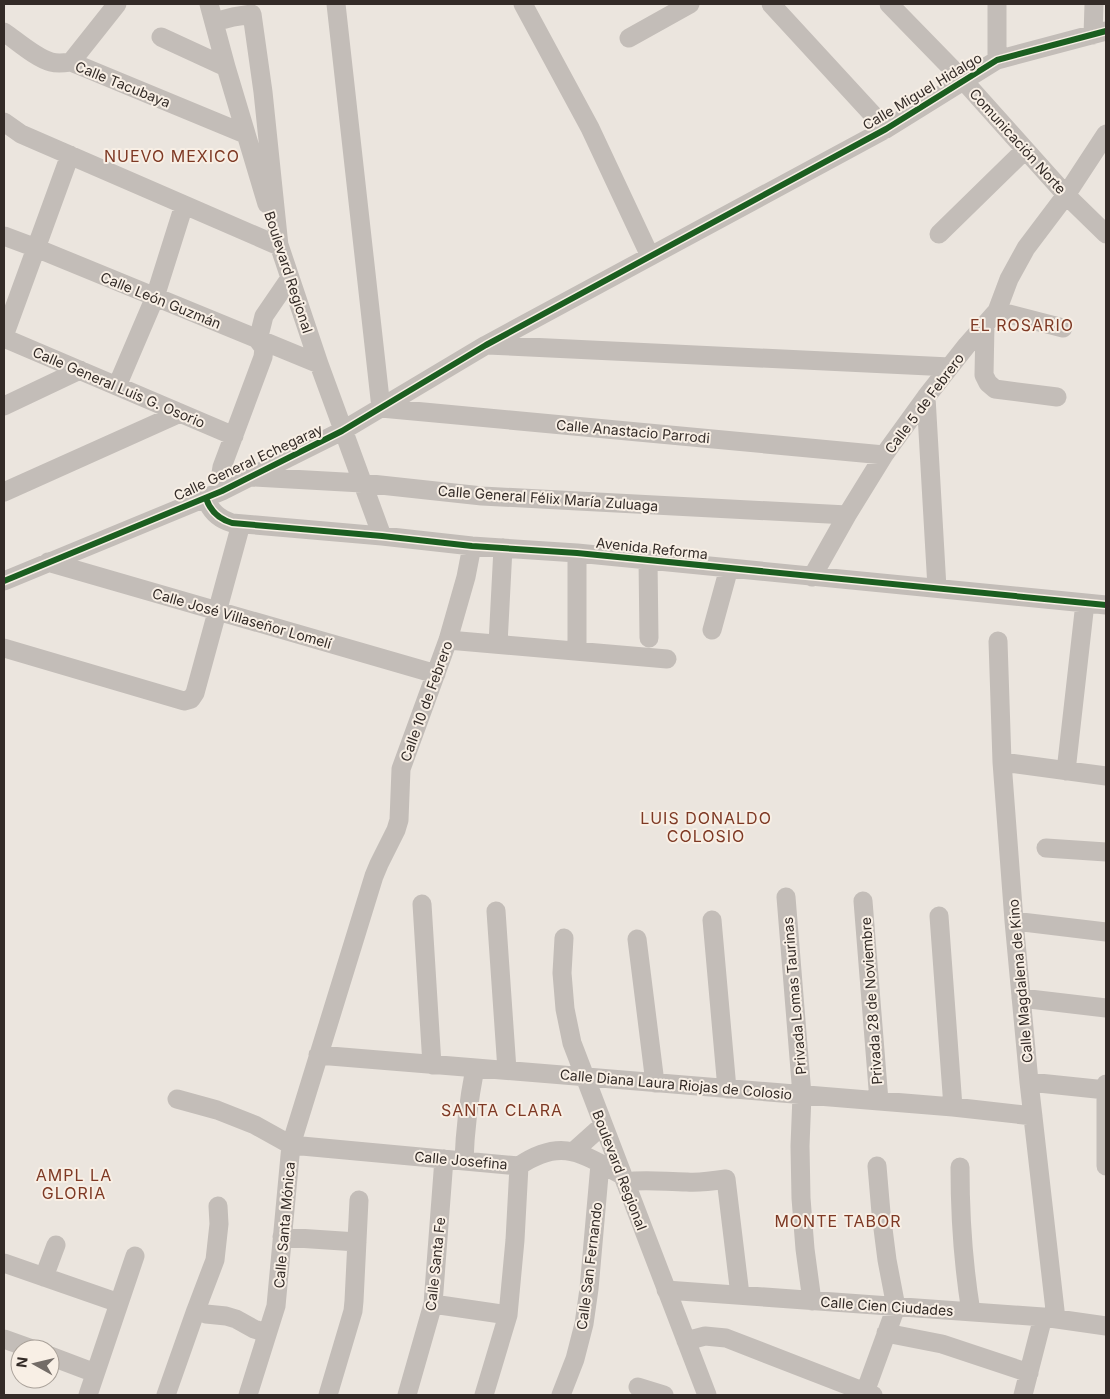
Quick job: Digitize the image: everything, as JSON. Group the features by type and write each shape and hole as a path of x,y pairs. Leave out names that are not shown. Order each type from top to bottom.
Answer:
{"street":[{"path":"71,62 118,4"},
{"name":"Boulevard Regional","path":"209,4 245,134 279,246 342,431 382,536"},
{"path":"336,4 381,408"},
{"path":"523,4 590,128 650,256"},
{"path":"629,38 690,4"},
{"path":"771,4 886,129"},
{"name":"Comunicación Norte","path":"889,4 963,80 1066,195 1105,230"},
{"path":"997,4 997,60"},
{"path":"1094,4 1100,33"},
{"path":"4,122 21,134 279,246 263,92 252,14 214,22"},
{"name":"Calle Tacubaya","path":"4,32 49,62 71,62 245,134"},
{"name":"Calle Miguel Hidalgo","path":"650,256 886,129 997,60 1100,33"},
{"path":"161,37 226,66"},
{"name":"Calle 5 de Febrero","path":"812,577 846,515 884,455 950,366 991,318 1009,278 1026,248 1066,195 1106,134"},
{"path":"939,234 1025,150"},
{"path":"4,337 70,156"},
{"path":"117,386 155,297 184,205"},
{"name":"Calle León Guzmán","path":"4,236 319,364"},
{"name":"Calle General Echegaray","path":"6,575 48,562 214,495 251,477 342,431 486,345 650,256"},
{"path":"214,495 222,467 262,362 264,348 258,340 264,316 290,278"},
{"path":"1057,397 995,389 988,383 984,375 991,318 1063,328"},
{"name":"Calle General Luis G. Osorio","path":"4,337 234,436"},
{"path":"486,345 950,366"},
{"path":"4,406 80,370"},
{"path":"926,397 937,588"},
{"name":"Calle Anastacio Parrodi","path":"381,408 884,455"},
{"path":"4,492 180,413"},
{"name":"Calle General Félix María Zuluaga","path":"251,477 362,483 482,496 846,515"},
{"name":"Avenida Reforma","path":"214,495 209,507 227,522 241,524 472,546 577,553 1106,605"},
{"path":"4,648 184,701 191,699 196,693 241,524"},
{"name":"Calle 10 de Febrero","path":"318,1055 378,864 396,830 399,820 402,769 448,640 466,577 472,546"},
{"path":"498,644 503,548"},
{"path":"577,553 577,651"},
{"path":"648,560 649,638"},
{"name":"Calle José Villaseñor Lomelí","path":"48,562 436,674"},
{"path":"712,630 729,568"},
{"path":"1066,770 1085,603"},
{"path":"448,640 667,659"},
{"name":"Calle Magdalena de Kino","path":"998,641 1002,762 1014,921 1050,1318 1029,1373 1023,1395"},
{"path":"1002,762 1106,776"},
{"path":"1046,848 1106,852"},
{"name":"Privada Lomas Taurinas","path":"786,897 802,1095 800,1146 801,1198 805,1250 812,1301"},
{"name":"Privada 28 de Noviembre","path":"863,901 879,1101"},
{"path":"422,904 432,1064"},
{"path":"496,911 507,1070"},
{"path":"939,916 954,1107"},
{"path":"712,920 727,1089"},
{"path":"1014,921 1106,932"},
{"name":"Boulevard Regional","path":"564,938 562,973 565,1009 572,1043 707,1395"},
{"path":"637,939 655,1083"},
{"path":"1021,998 1106,1008"},
{"name":"Calle Diana Laura Riojas de Colosio","path":"318,1055 954,1107 1033,1116"},
{"name":"Calle Santa Mónica","path":"248,1395 276,1306 291,1145 318,1055"},
{"path":"464,1160 468,1099 475,1068"},
{"path":"1030,1082 1106,1090"},
{"path":"1106,1084 1106,1166"},
{"path":"177,1099 217,1110 255,1125 291,1145"},
{"path":"574,1151 603,1125"},
{"name":"Calle Josefina","path":"291,1145 519,1166 545,1152 574,1151 600,1164 625,1183"},
{"name":"Calle Santa Fe","path":"407,1395 433,1304 444,1159"},
{"name":"Calle San Fernando","path":"561,1395 575,1359 584,1324 600,1164"},
{"path":"484,1395 508,1315 519,1166"},
{"path":"686,1341 704,1336 726,1338 868,1394 886,1333 896,1307 886,1251 876,1166"},
{"path":"960,1167 962,1240 971,1312"},
{"path":"597,1203 625,1183 647,1180 707,1182 726,1179 740,1295"},
{"path":"328,1395 353,1311 359,1200"},
{"path":"166,1395 215,1260 219,1224 218,1206"},
{"path":"282,1238 357,1242"},
{"path":"44,1277 56,1245"},
{"path":"88,1395 135,1256"},
{"path":"4,1263 119,1303"},
{"name":"Calle Cien Ciudades","path":"666,1290 1050,1318 1106,1326"},
{"path":"433,1304 508,1315"},
{"path":"196,1310 206,1314 236,1318 254,1329 267,1333"},
{"path":"886,1333 942,1344 1029,1373"},
{"path":"60,1360 95,1373"},
{"path":"638,1387 664,1395"}],"cycle path":[{"path":"4,581 222,491 342,431 486,345 886,129 997,60 1106,31"},
{"path":"206,498 216,514 232,523 472,546 577,553 1106,605"}],"district":[{"name":"NUEVO MEXICO","path":"172,156"},
{"name":"EL ROSARIO","path":"1022,325"},
{"name":"LUIS DONALDO COLOSIO","path":"706,827"},
{"name":"SANTA CLARA","path":"502,1110"},
{"name":"AMPL LA GLORIA","path":"74,1184"},
{"name":"MONTE TABOR","path":"838,1221"}]}
